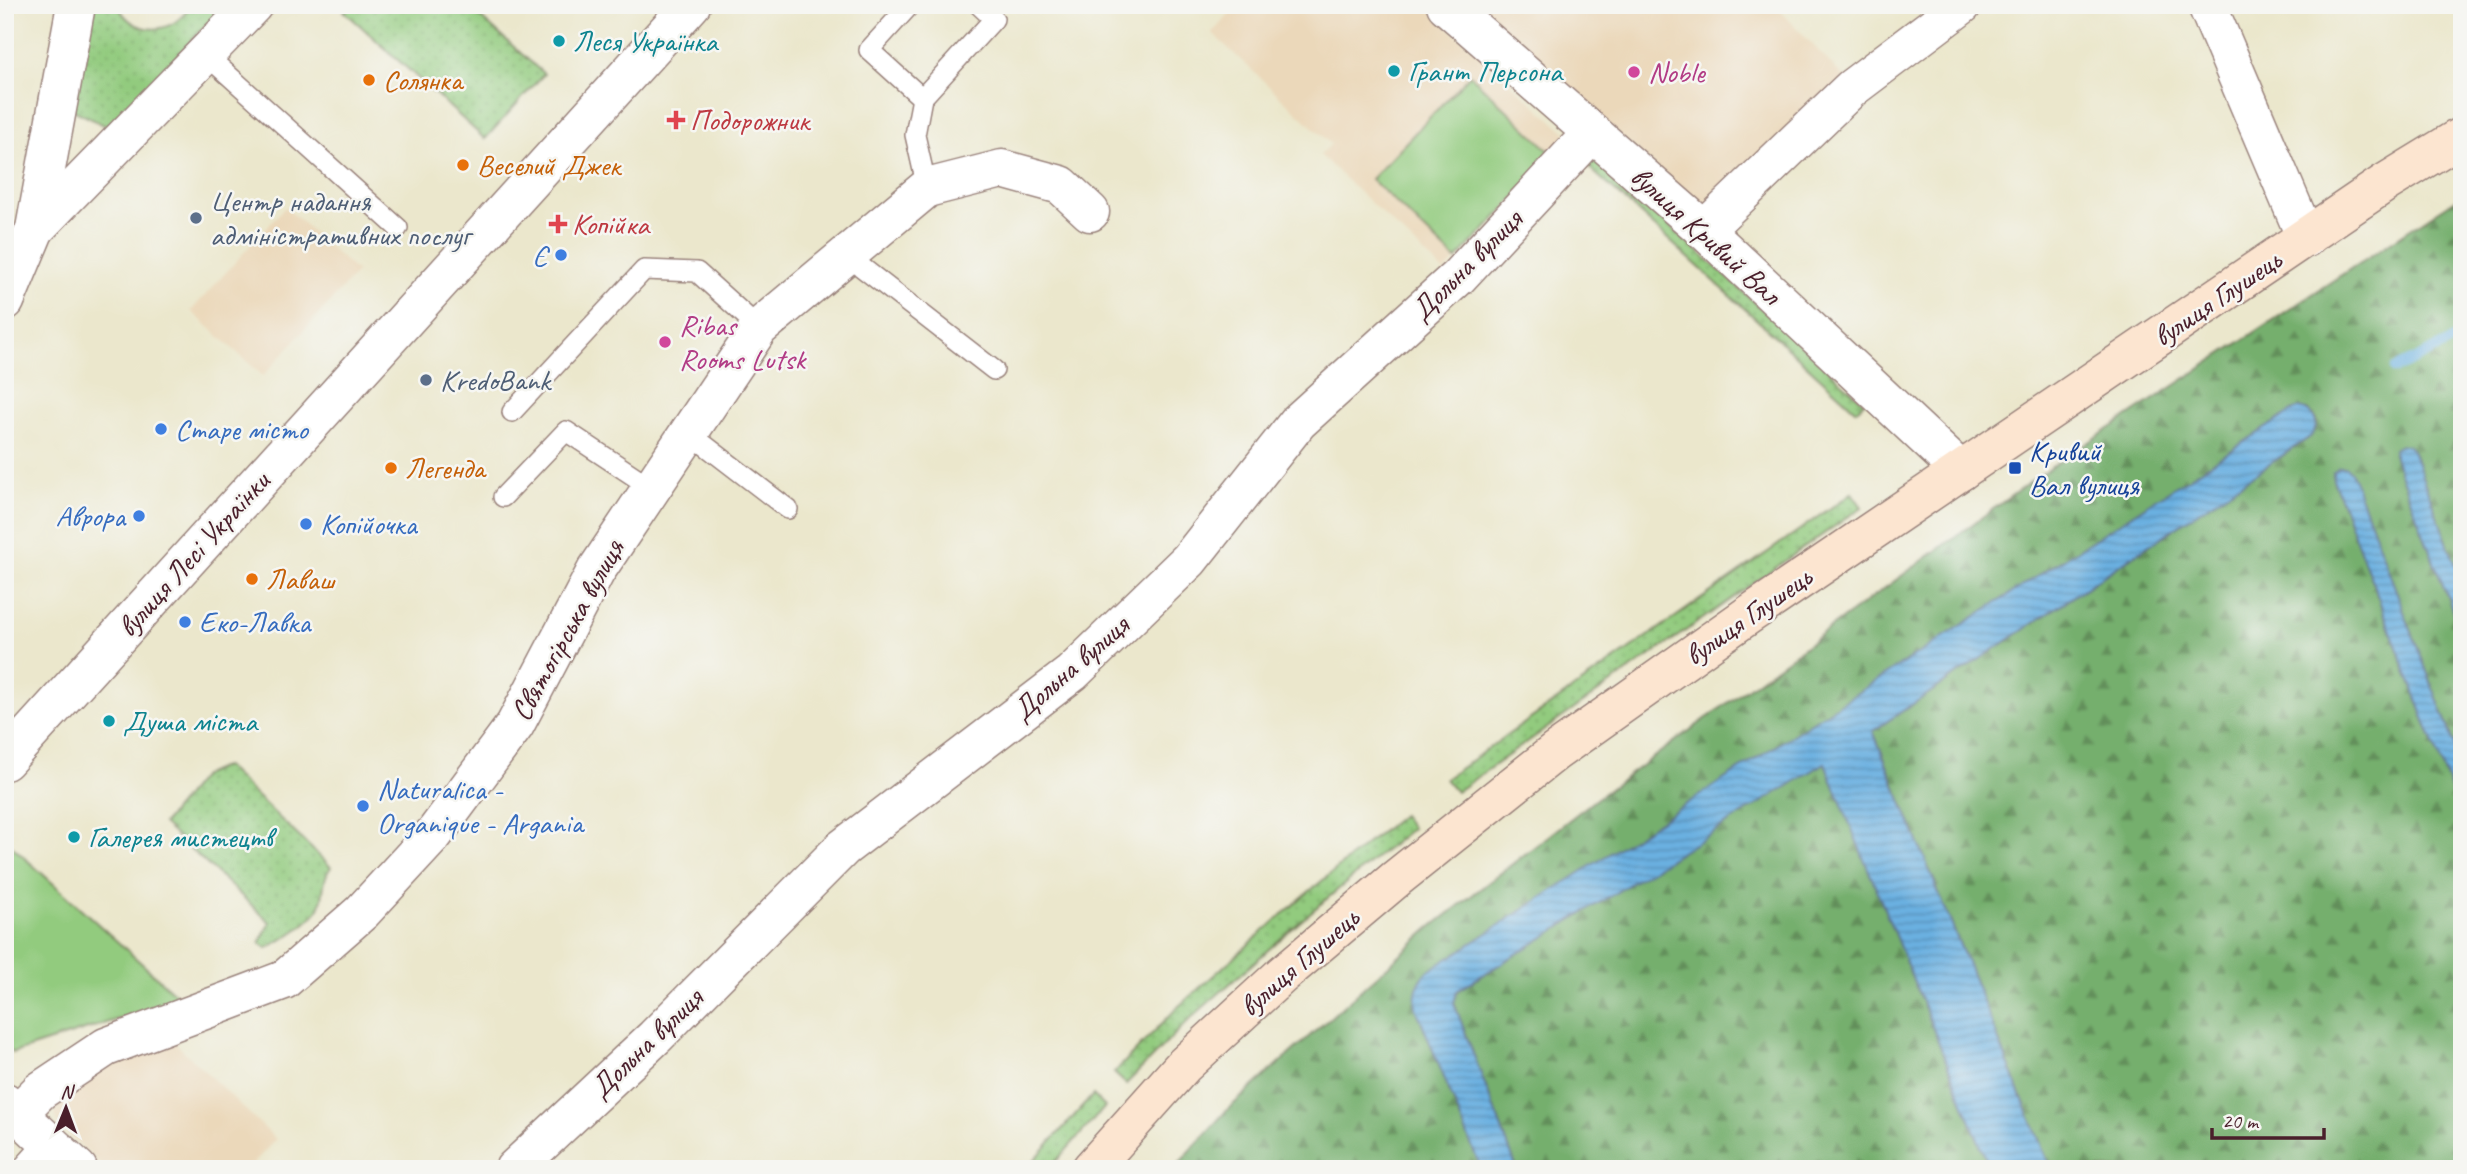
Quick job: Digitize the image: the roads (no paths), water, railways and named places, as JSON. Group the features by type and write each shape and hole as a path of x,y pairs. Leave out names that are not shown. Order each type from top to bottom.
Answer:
{"main road":[{"name":"вулиця Глушець","path":"1091,1169 1183,1066 1282,975 1397,878 1555,752 1746,616 2385,183 2462,135"}],"street":[{"path":"5,301 35,229 76,5"},
{"path":"35,229 253,5"},
{"name":"вулиця Лесі Українки","path":"5,761 691,5"},
{"name":"вулиця Кривий Вал","path":"1446,5 1704,230 1961,471"},
{"path":"1704,230 1852,88 1962,5"},
{"path":"2207,5 2306,238"},
{"name":"Дольна вулиця","path":"514,1169 655,1037 843,848 1072,673 1189,560 1298,422 1458,277 1592,133"},
{"name":"Святогірська вулиця","path":"11,1107 106,1047 284,980 362,912 434,834 515,724 596,571 759,328 846,255 927,188 1002,169 1061,185 1090,212"},
{"path":"11,1107 78,1169"}],"lane":[{"path":"910,5 869,50 922,98"},
{"path":"927,188 915,135 922,98 994,19 979,5"},
{"path":"205,54 398,228"},
{"path":"846,255 993,370"},
{"path":"512,412 644,270 697,272 759,328"},
{"path":"503,496 566,431 652,488"},
{"path":"689,433 788,509"},
{"path":"21,1169 47,1140"}],"water":[{"path":"2300,408 2310,413 2315,420 2315,428 2310,437 1873,731 2051,1169 1990,1169 1825,763 1457,991 1454,1003 1517,1169 1481,1169 1416,1008 1417,988 1427,972"},
{"path":"2407,445 2412,450 2462,581 2462,635 2394,457 2394,449"},
{"path":"2339,467 2346,467 2351,472 2462,764 2462,818 2333,479 2333,472"}],"waterway":[{"path":"2395,369 2462,336"}],"place":[{"name":"Леся Українка","path":"559,41"},
{"name":"Грант Персона","path":"1394,71"},
{"name":"Noble","path":"1634,72"},
{"name":"Солянка","path":"369,80"},
{"name":"Подорожник","path":"676,120"},
{"name":"Веселий Джек","path":"463,165"},
{"name":"Центр надання адміністративних послуг","path":"196,218"},
{"name":"Копійка","path":"558,224"},
{"name":"Є","path":"561,255"},
{"name":"Ribas Rooms Lutsk","path":"665,342"},
{"name":"KredoBank","path":"426,380"},
{"name":"Старе місто","path":"161,429"},
{"name":"Легенда","path":"391,468"},
{"name":"Кривий Вал вулиця","path":"2015,468"},
{"name":"Аврора","path":"139,516"},
{"name":"Копійочка","path":"306,524"},
{"name":"Лаваш","path":"252,579"},
{"name":"Еко-Лавка","path":"185,622"},
{"name":"Душа міста","path":"109,721"},
{"name":"Naturalica - Organique - Argania","path":"363,806"},
{"name":"Галерея мистецтв","path":"74,837"}]}
